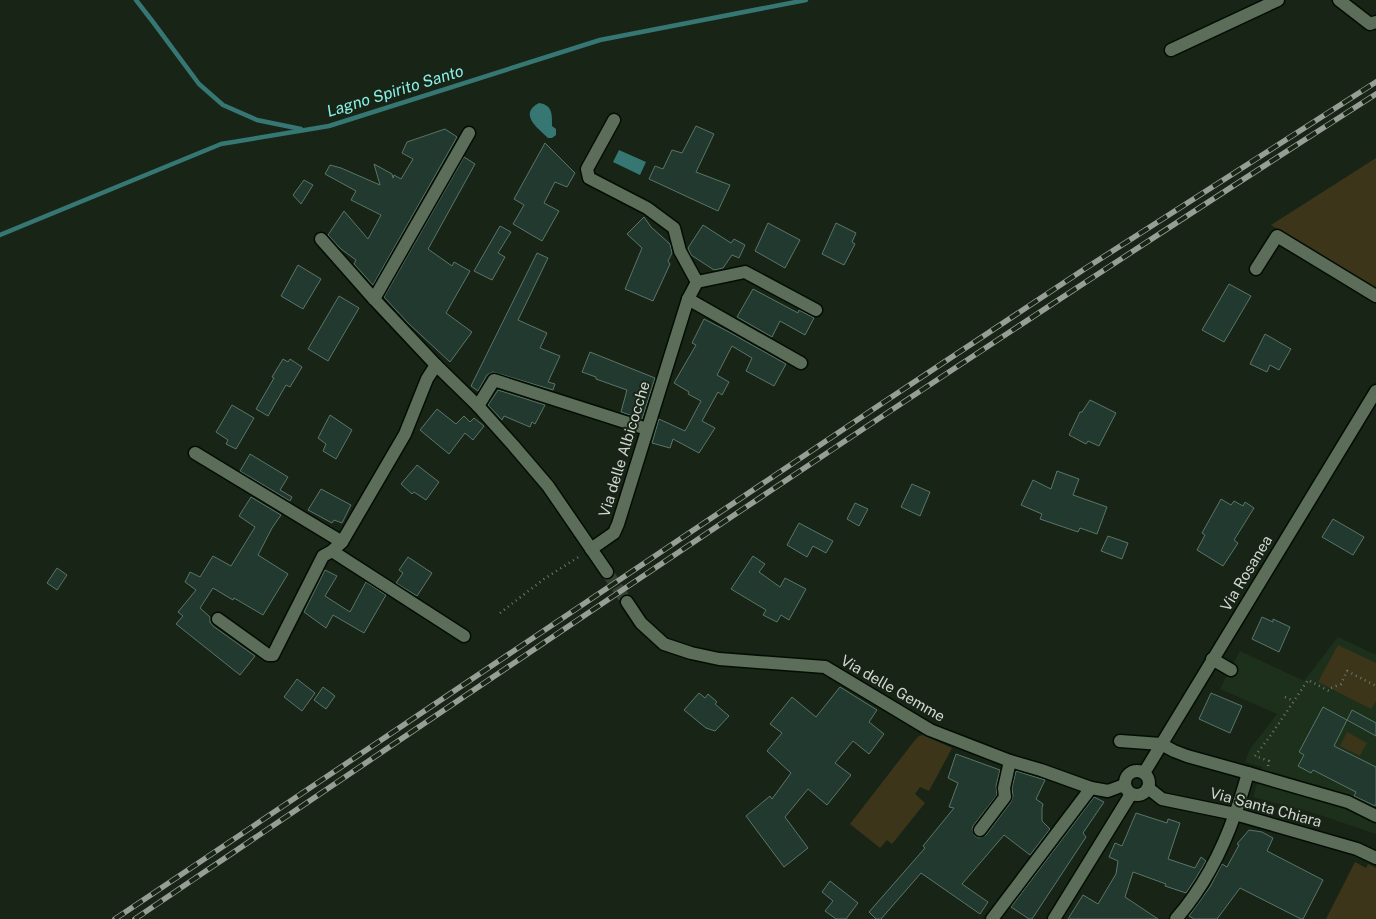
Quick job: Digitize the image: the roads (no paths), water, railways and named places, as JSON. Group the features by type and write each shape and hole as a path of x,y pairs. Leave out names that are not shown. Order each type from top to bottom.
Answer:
{"street":[{"path":"1172,50 1278,0"},
{"path":"1339,0 1370,24 1376,22"},
{"path":"614,120 587,169 589,178 647,208 674,228 680,250 697,282 744,272 816,310"},
{"path":"374,299 469,133"},
{"path":"1256,269 1277,236 1376,296"},
{"path":"321,239 374,299 436,365 478,406 513,445 548,486 607,572"},
{"name":"Via delle Albicocche","path":"592,549 614,533 618,524 688,299 697,282"},
{"path":"688,299 801,363"},
{"path":"218,619 268,655 273,655 323,556 342,542 405,434 427,379 436,365"},
{"path":"478,406 494,380 647,429"},
{"name":"Via Rosanea","path":"1144,773 1376,391"},
{"path":"195,453 342,542"},
{"path":"332,551 464,636"},
{"name":"Via delle Gemme","path":"628,602 641,623 664,644 691,653 719,659 825,667 930,730 1010,761 1092,788 1108,791 1128,789"},
{"path":"1212,660 1231,670"},
{"path":"1120,741 1161,744 1187,756 1348,802 1376,816"},
{"path":"980,830 1005,797 1004,788 1010,761"},
{"path":"1054,919 1128,789 1126,776 1128,773 1136,770 1144,773 1148,778 1148,788 1142,794 1135,795 1128,789"},
{"path":"1176,919 1186,908 1215,862 1235,814 1248,773"},
{"path":"992,919 1092,788"},
{"name":"Via Santa Chiara","path":"1148,788 1162,799 1235,814 1357,849 1376,858"}],"water":[{"path":"539,103 547,106 551,111 552,126 556,129 556,135 552,138 548,138 539,130 530,116 533,107"},
{"path":"619,150 646,162 640,175 613,162"}],"waterway":[{"path":"136,0 199,84 223,105 257,120 301,129"},
{"name":"Lagno Spirito Santo","path":"0,235 221,144 329,126 600,40 806,0"}],"tunnel":[{"path":"607,572 627,602"}],"railway":[{"path":"115,919 878,406 1086,268 1376,82"},
{"path":"135,919 598,606 1063,297 1376,94"}]}
